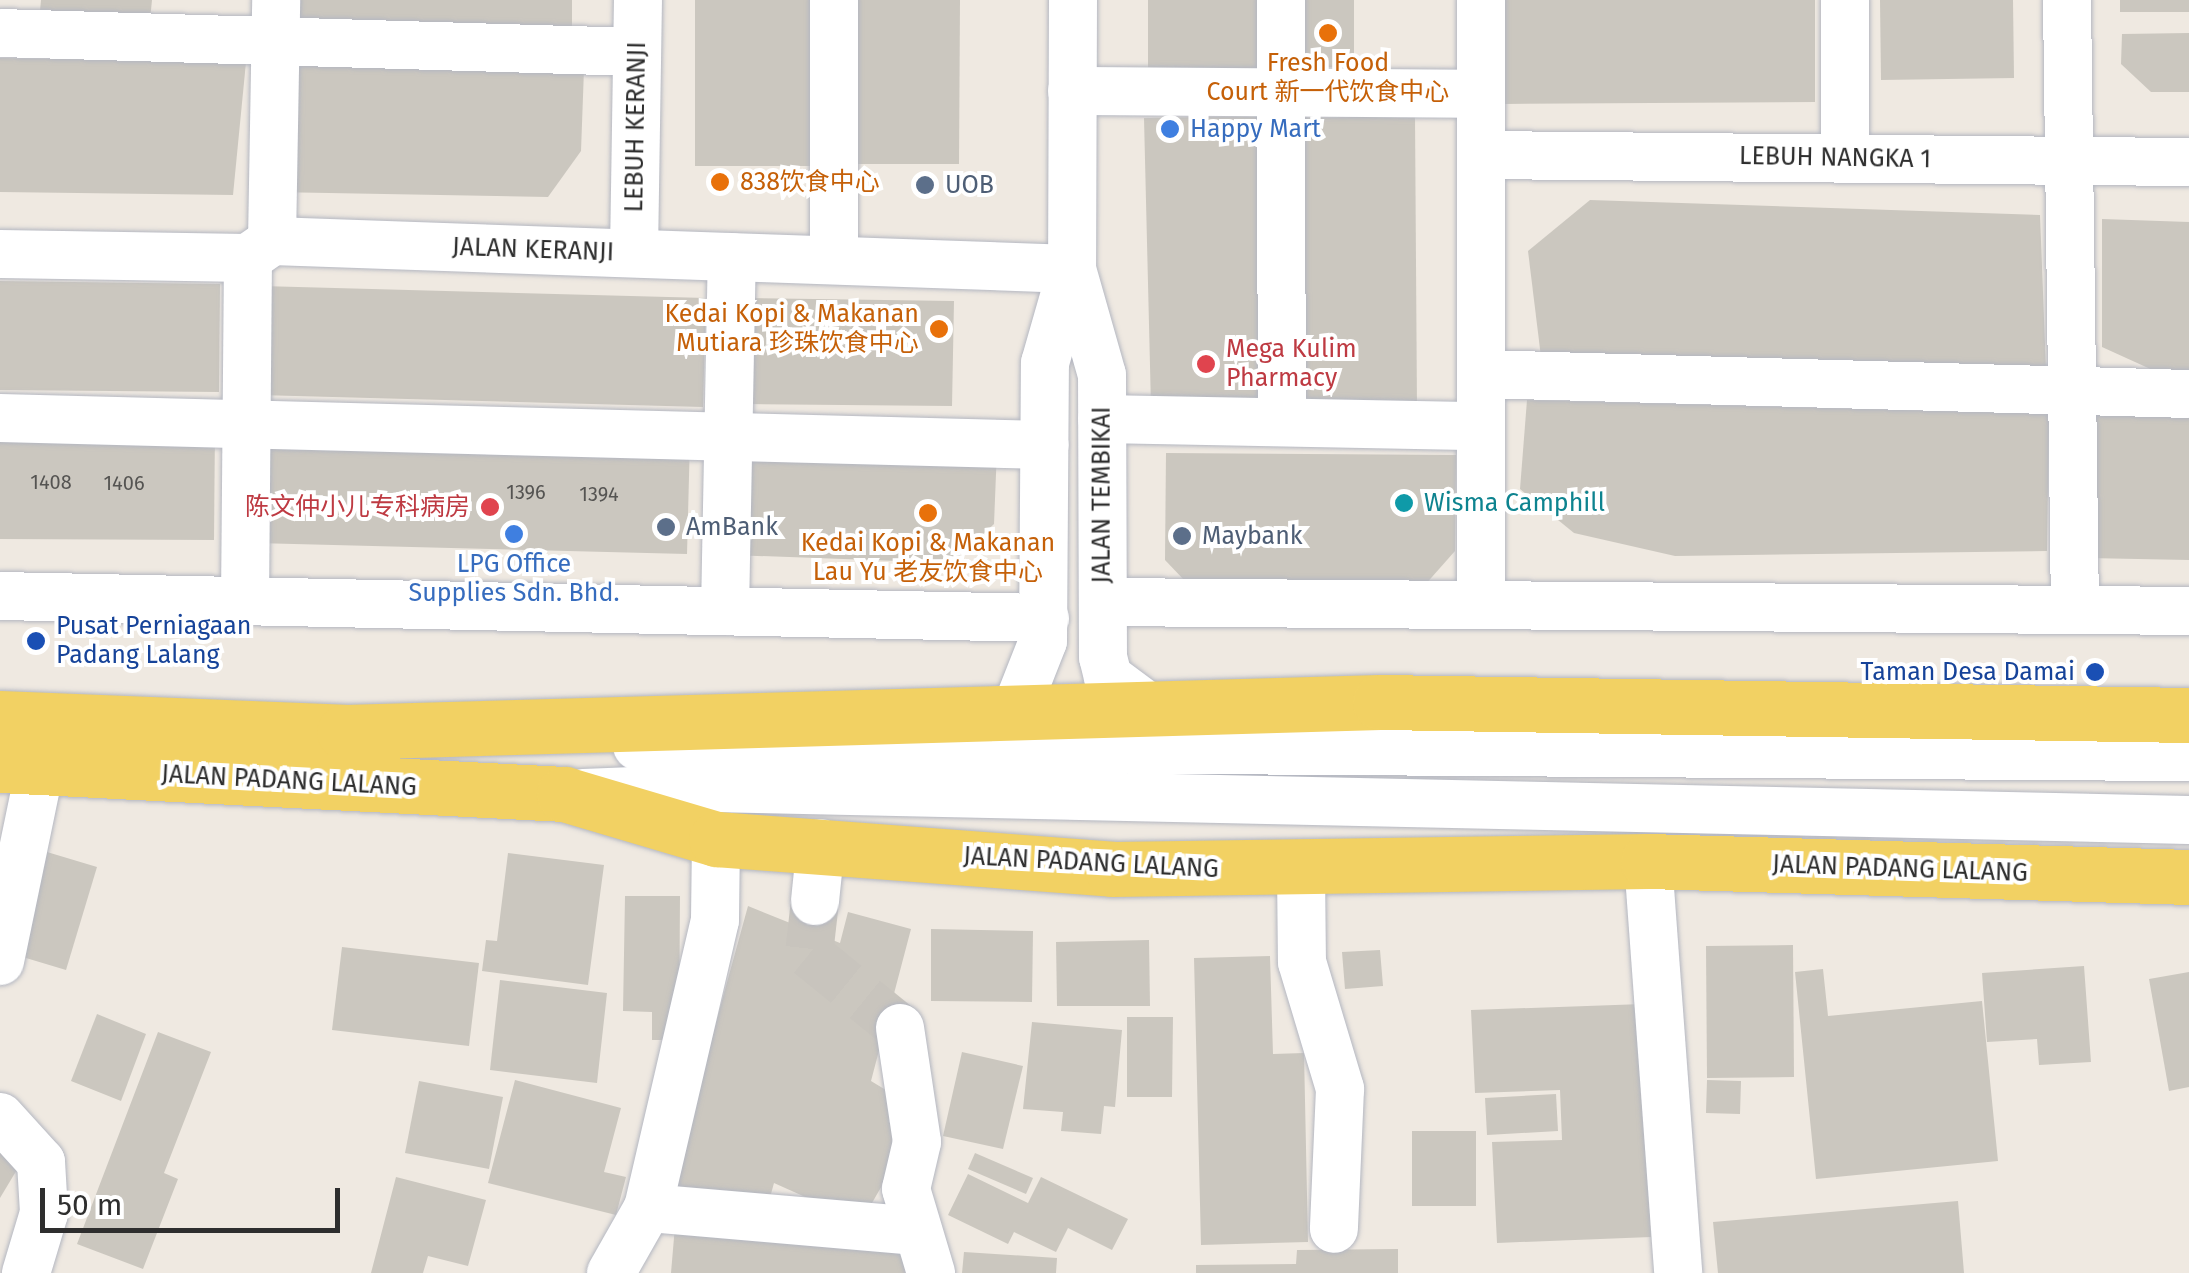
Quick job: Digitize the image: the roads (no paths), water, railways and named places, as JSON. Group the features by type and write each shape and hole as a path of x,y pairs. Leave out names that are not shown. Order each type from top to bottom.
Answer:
{"main road":[{"name":"JALAN PADANG LALANG","path":"0,718 999,751 1147,706 2189,715"},
{"name":"JALAN PADANG LALANG","path":"20,766 564,794 716,840 821,843 1112,869 1300,871 1648,861 2189,877"}],"street":[{"name":"LEBUH KERANJI","path":"634,254 638,0"},
{"path":"834,0 834,260"},
{"name":"JALAN TEMBIKAI","path":"1072,0 1072,269 1102,374 1103,602 1108,677 1147,706"},
{"path":"1281,0 1282,422"},
{"path":"1481,0 1481,599"},
{"path":"1844,158 1845,0"},
{"path":"2067,0 2074,609"},
{"path":"0,33 276,20 637,52"},
{"path":"245,601 247,424 276,20"},
{"path":"1072,92 1481,94"},
{"name":"LEBUH NANGKA 1","path":"1481,155 2189,162"},
{"name":"JALAN KERANJI","path":"0,254 260,250 634,254 1072,269"},
{"path":"725,612 732,257"},
{"name":"JALAN TEMBIKAI","path":"999,751 1045,618 1046,351 1072,269"},
{"path":"1481,374 2189,394"},
{"path":"0,418 1045,445"},
{"path":"1102,419 1481,426"},
{"path":"0,596 1045,618"},
{"path":"1103,602 1481,599 2189,610"},
{"path":"999,751 2189,820"},
{"path":"564,794 999,751 2189,757"},
{"path":"0,961 20,766"},
{"path":"611,1273 648,1208 715,920 716,840"},
{"path":"815,901 821,843"},
{"path":"1648,861 1678,1273"},
{"path":"1300,871 1302,962 1340,1089 1334,1229"},
{"path":"648,1208 924,1252 906,1189 918,1142 900,1028"},
{"path":"0,1117 40,1162 44,1214 26,1273"}],"tunnel":[{"path":"815,901 809,954 900,1028"}],"place":[{"name":"Fresh Food Court 新一代饮食中心","path":"1328,33"},
{"name":"Happy Mart","path":"1170,129"},
{"name":"838饮食中心","path":"720,182"},
{"name":"UOB","path":"925,185"},
{"name":"Kedai Kopi & Makanan Mutiara 珍珠饮食中心","path":"939,329"},
{"name":"Mega Kulim Pharmacy","path":"1206,364"},
{"name":"Wisma Camphill","path":"1404,503"},
{"name":"陈文仲小儿专科病房","path":"490,507"},
{"name":"Kedai Kopi & Makanan Lau Yu 老友饮食中心","path":"928,513"},
{"name":"AmBank","path":"666,527"},
{"name":"LPG Office Supplies Sdn. Bhd.","path":"514,534"},
{"name":"Maybank","path":"1182,536"},
{"name":"Pusat Perniagaan Padang Lalang","path":"36,641"},
{"name":"Taman Desa Damai","path":"2095,672"}]}
